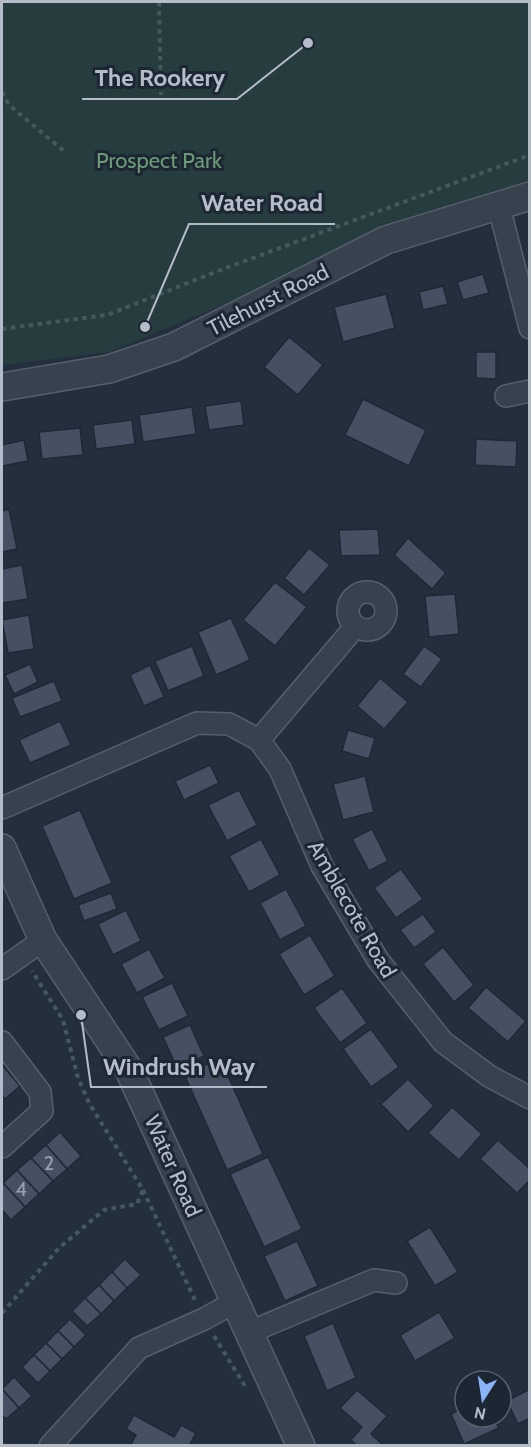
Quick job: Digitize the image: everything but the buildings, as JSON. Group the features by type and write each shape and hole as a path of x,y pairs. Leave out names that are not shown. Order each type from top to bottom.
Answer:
{"street":[{"name":"Tilehurst Road","path":"2,387 109,369 174,347 386,240 530,196"},
{"path":"499,207 530,328"},
{"path":"506,396 530,391"},
{"path":"259,740 356,627"},
{"name":"Amblecote Road","path":"2,808 196,723 229,724 259,740 280,769 322,866 378,960 443,1042 489,1076 530,1098"},
{"name":"Water Road","path":"2,848 32,948 129,1070 301,1446"},
{"path":"2,969 32,948"},
{"path":"2,1042 40,1092 42,1111 2,1147"},
{"path":"249,1332 374,1280 396,1283"},
{"path":"50,1446 139,1348 204,1319 235,1302"}],"path":[{"path":"159,2 161,95"},
{"path":"2,92 9,105 64,152"},
{"path":"2,329 107,315 530,154"},
{"path":"2,1312 59,1248 104,1210 137,1204 143,1190 89,1103 78,1078 63,1020 32,948"}],"green space":[{"name":"Prospect Park","path":"2,2 529,2 529,182 474,200 110,352 2,365"}],"place":[{"name":"The Rookery","path":"308,43"},
{"name":"Water Road","path":"145,327"},
{"name":"Windrush Way","path":"81,1015"}]}
